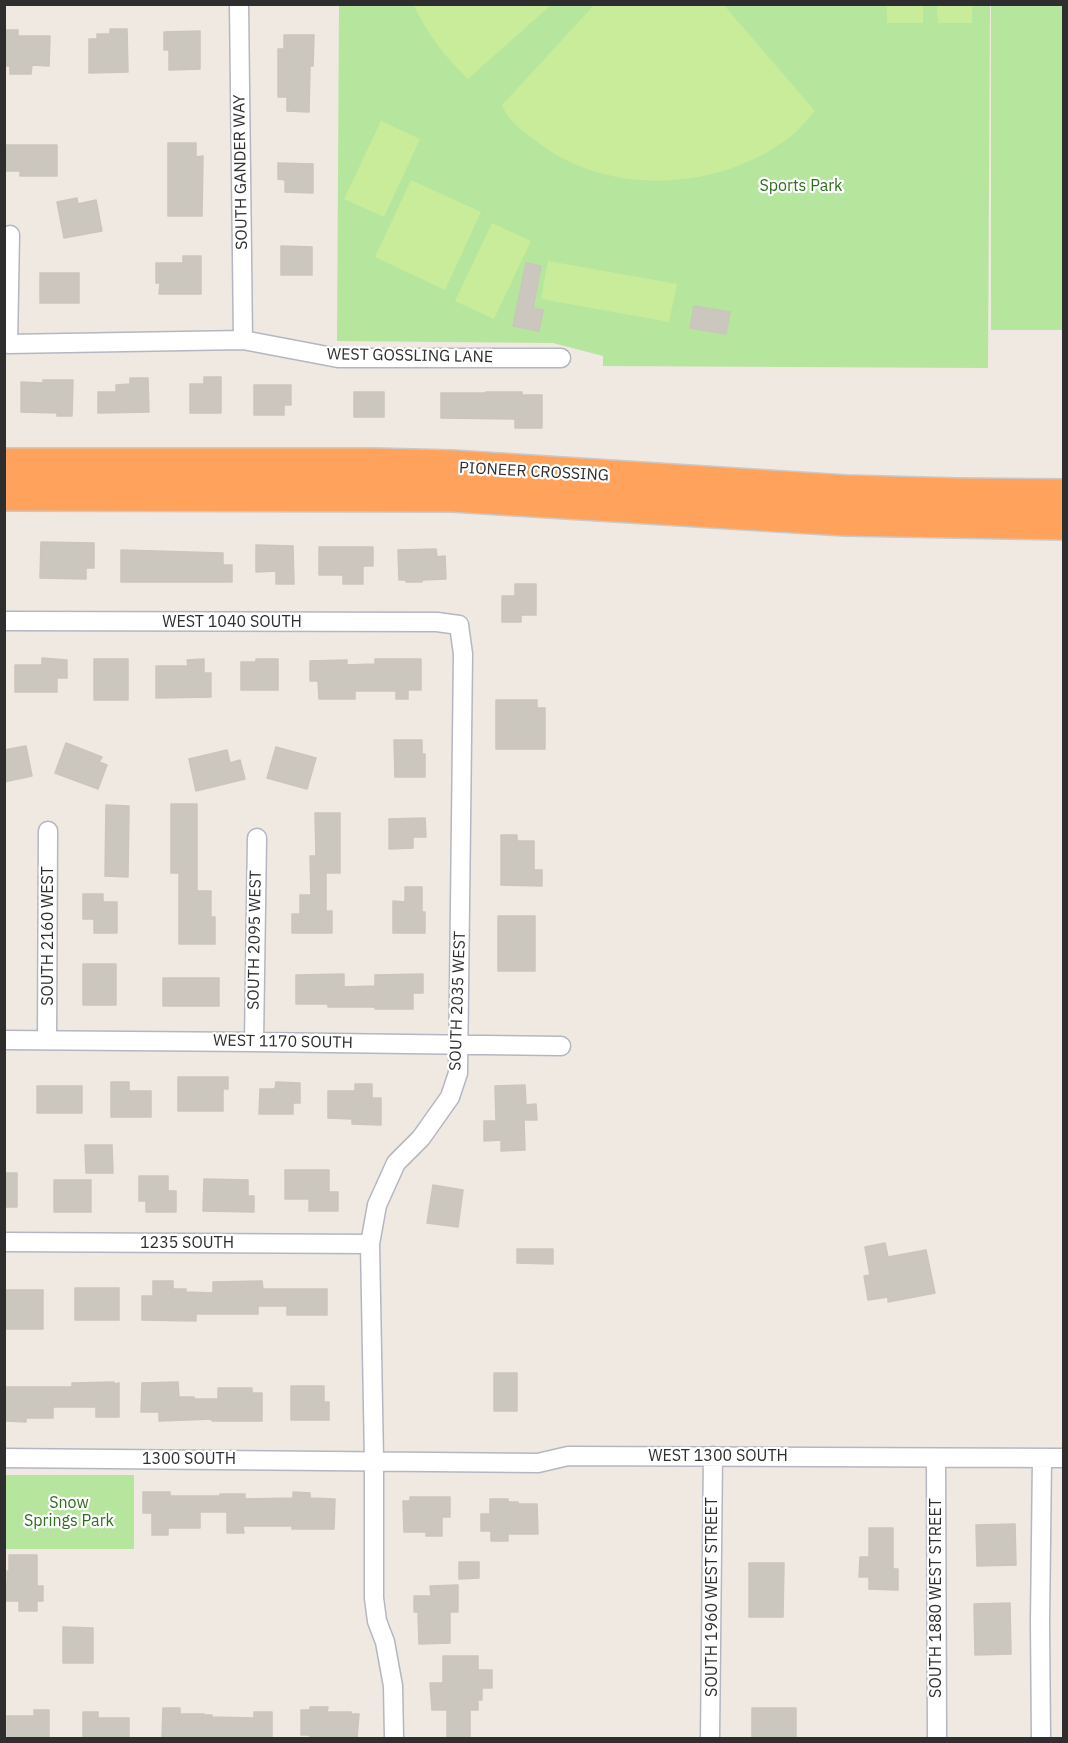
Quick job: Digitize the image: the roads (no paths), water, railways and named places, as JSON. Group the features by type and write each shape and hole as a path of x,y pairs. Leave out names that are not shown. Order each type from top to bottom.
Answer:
{"highway":[{"name":"PIONEER CROSSING","path":"4,465 407,466 846,492 1064,496"},
{"name":"PIONEER CROSSING","path":"4,494 452,495 845,519 1064,524"}],"street":[{"name":"SOUTH GANDER WAY","path":"239,4 243,340"},
{"name":"WEST GOSSLING LANE","path":"10,235 8,344 243,340 338,358 561,358"},
{"name":"WEST 1040 SOUTH","path":"4,621 437,622 459,625"},
{"name":"SOUTH 2035 WEST","path":"394,1738 393,1686 385,1642 377,1621 374,1598 370,1244 377,1205 396,1163 421,1138 450,1097 458,1073 463,654 459,625"},
{"name":"SOUTH 2160 WEST","path":"47,1040 48,831"},
{"name":"SOUTH 2095 WEST","path":"254,1041 257,838"},
{"name":"WEST 1170 SOUTH","path":"4,1040 561,1046"},
{"name":"1235 SOUTH","path":"4,1242 370,1244"},
{"name":"WEST 1300 SOUTH","path":"374,1460 538,1463 568,1456 1064,1458"},
{"name":"SOUTH 1960 WEST STREET","path":"711,1738 713,1456"},
{"name":"1300 SOUTH","path":"4,1458 374,1460"},
{"name":"SOUTH 1880 WEST STREET","path":"936,1458 937,1738"},
{"path":"1041,1738 1042,1458"}],"park label":[{"name":"Sports Park","path":"801,186"},
{"name":"Snow Springs Park","path":"69,1512"}]}
